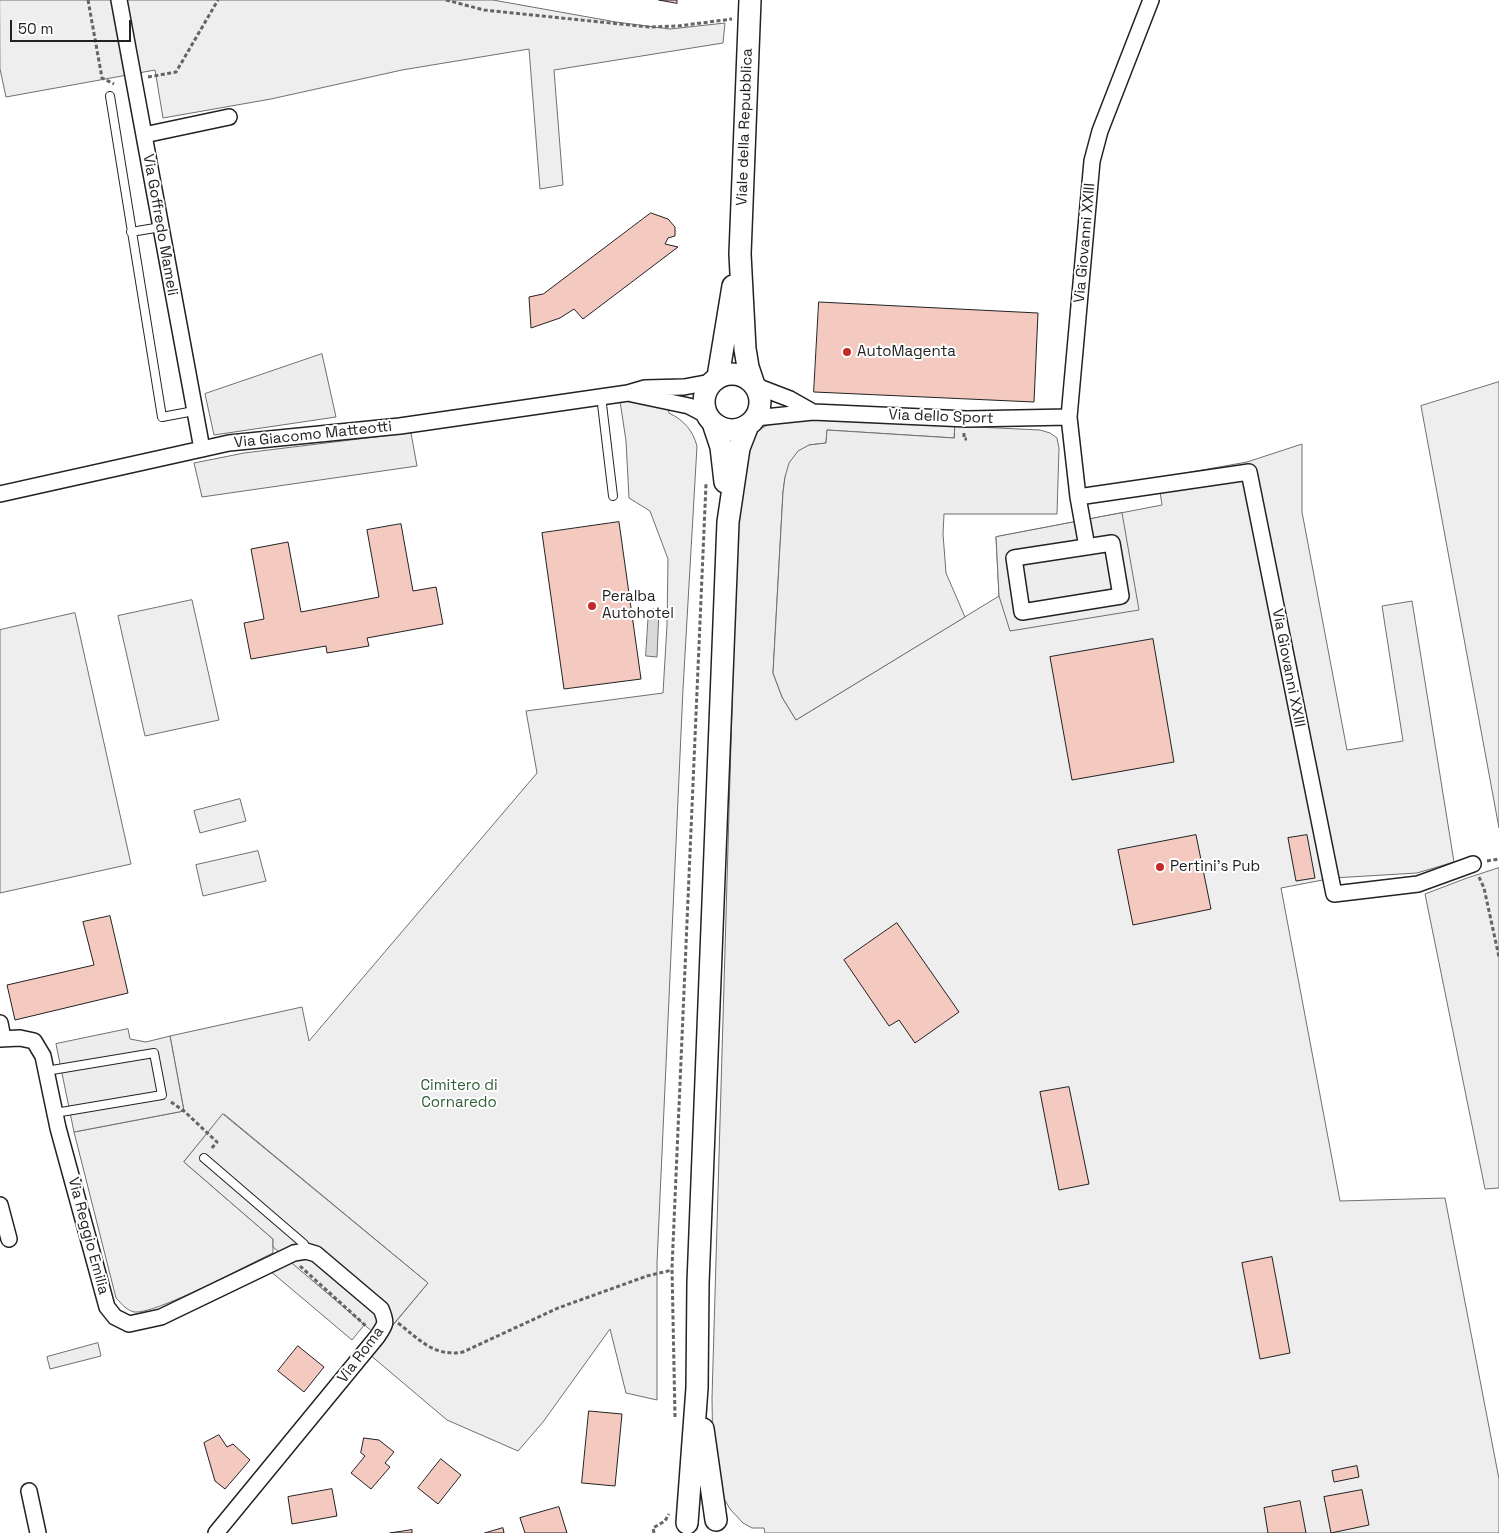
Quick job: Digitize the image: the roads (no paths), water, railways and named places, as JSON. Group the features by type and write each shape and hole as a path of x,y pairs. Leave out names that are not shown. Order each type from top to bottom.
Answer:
{"street":[{"name":"Via Goffredo Mameli","path":"119,0 129,83 144,135 202,450"},
{"name":"Via Giovanni XXIII","path":"1087,547 1078,496 1069,417 1092,161 1100,131 1151,0"},
{"name":"Viale della Repubblica","path":"741,5 740,254 745,349 748,367 754,384"},
{"path":"144,135 229,117"},
{"name":"Viale della Repubblica","path":"715,380 740,254"},
{"path":"722,1526 709,1517 680,1522 698,1388 698,1283 728,522 737,457 742,438 759,411 760,402 759,394 754,384 746,377 736,374 727,374 715,380 706,390 704,399 704,408 719,440 723,456 728,522"},
{"name":"Via Giacomo Matteotti","path":"0,494 229,443 400,426 628,393 645,388 684,387 715,380"},
{"name":"Via dello Sport","path":"754,384 790,399 813,412"},
{"name":"Via Giacomo Matteotti","path":"628,393 689,406 711,420"},
{"name":"Via dello Sport","path":"752,422 813,412 967,419 1069,417"},
{"path":"711,420 721,428 730,430 740,429 752,422"},
{"name":"Via Giovanni XXIII","path":"1078,496 1249,472 1334,894 1418,884 1473,864"},
{"path":"1112,543 1121,596 1022,612 1014,558 1087,547 1112,543"},
{"path":"0,1023 2,1039"},
{"name":"Via Reggio Emilia","path":"2,1039 20,1038 34,1041 43,1056 55,1113 107,1307 115,1317 129,1324 161,1317 299,1251 306,1250"},
{"path":"0,1205 9,1239"},
{"name":"Via Roma","path":"216,1533 385,1326 381,1309 316,1254 306,1250"},
{"path":"698,1388 722,1526"},
{"path":"29,1491 38,1533"}],"lane":[{"path":"110,96 162,417 194,411"},
{"path":"131,232 160,227"},
{"path":"601,396 613,496"},
{"path":"46,1071 154,1053 162,1096 55,1113"},
{"name":"Via Roma","path":"204,1158 304,1244 306,1250"}],"place":[{"name":"AutoMagenta","path":"847,352"},
{"name":"Peralba Autohotel","path":"592,606"},
{"name":"Pertini's Pub","path":"1160,867"}],"park label":[{"name":"Cimitero di Cornaredo","path":"459,1094"}]}
